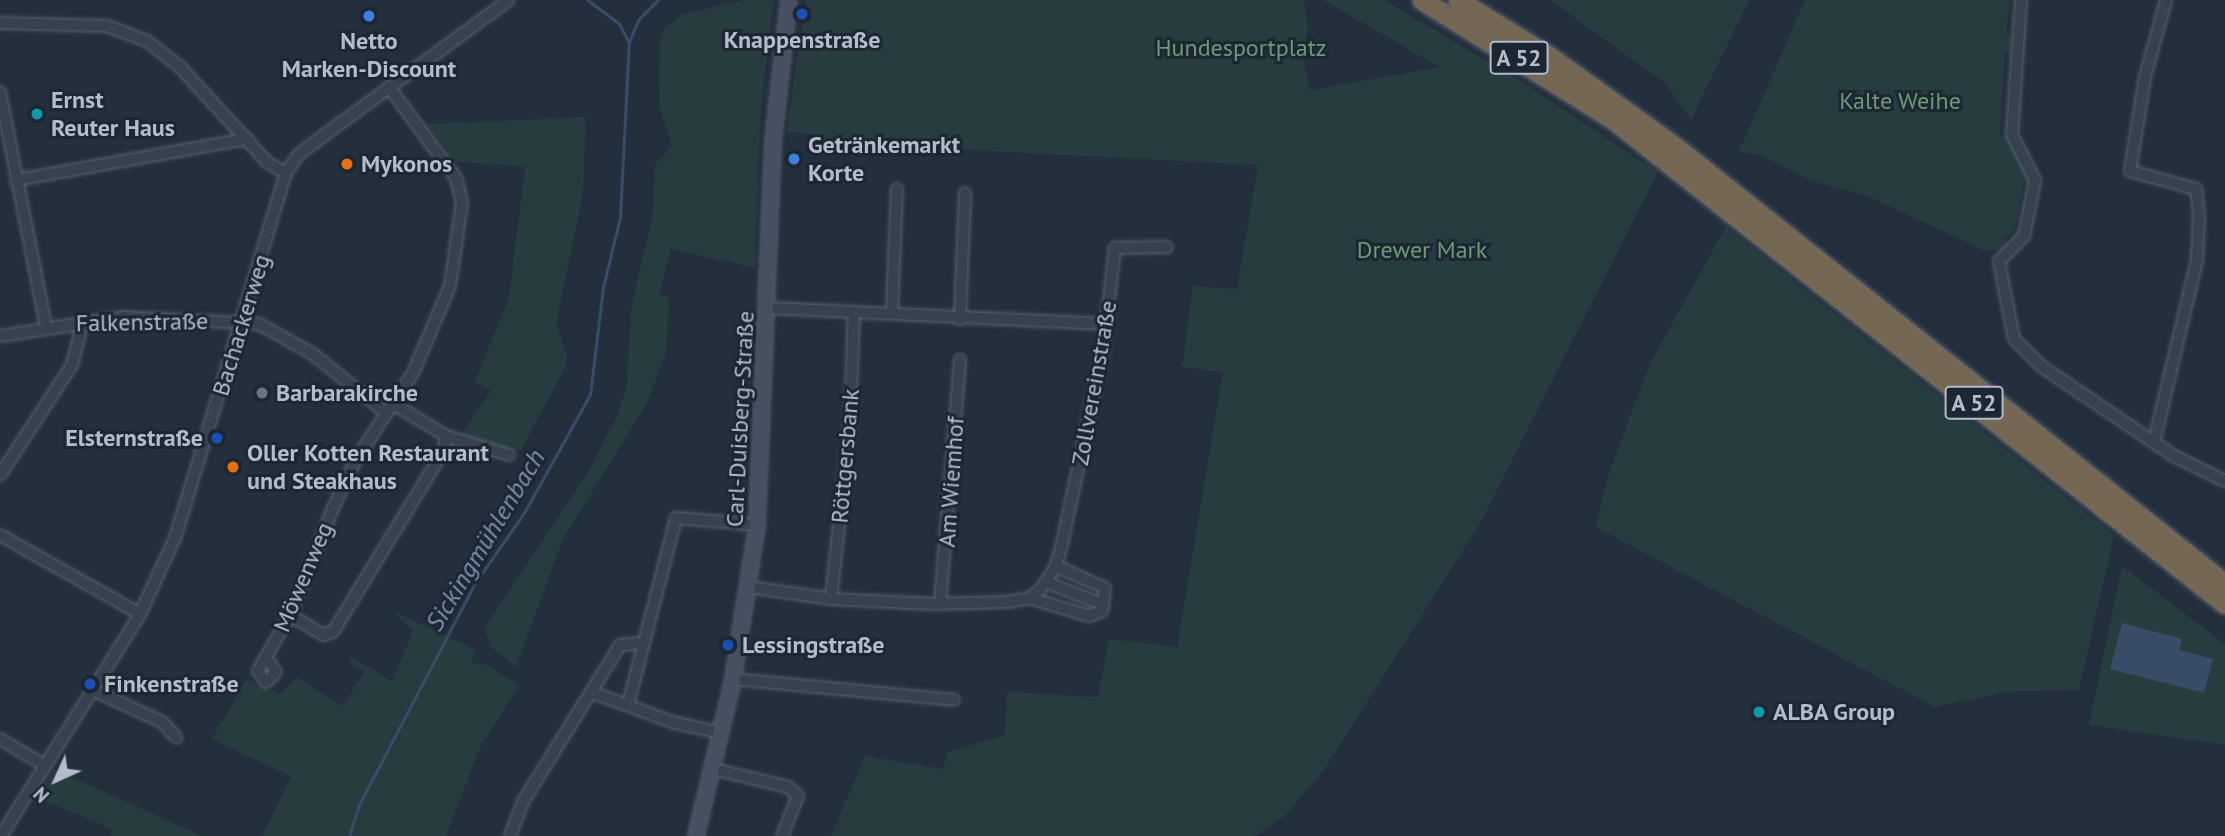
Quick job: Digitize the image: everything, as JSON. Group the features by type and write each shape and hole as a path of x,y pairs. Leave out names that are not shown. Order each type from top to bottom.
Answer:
{"highway":[{"name":"A 52","path":"1422,0 1675,156"},
{"name":"A 52","path":"1458,0 1550,57 2225,584"},
{"name":"A 52","path":"1727,196 2225,604"}],"main road":[{"name":"Carl-Duisberg-Straße","path":"696,836 733,679 757,525 769,308 773,141 789,0"}],"street":[{"name":"Bachackerweg","path":"1,836 141,614 175,538 286,173 299,155 509,0"},
{"path":"2021,0 2012,135 2035,180 2024,236 1998,261 2014,339 2041,366 2154,442 2225,481"},
{"path":"2154,442 2197,260 2199,216 2196,189 2130,171 2145,77 2166,0"},
{"path":"0,23 107,26 147,41 180,67 268,163 286,173"},
{"name":"Möwenweg","path":"266,657 290,615 339,494 426,348 450,286 462,203 456,178 389,87"},
{"path":"0,92 3,127 47,326"},
{"path":"16,180 247,139"},
{"path":"892,312 897,190"},
{"path":"960,319 965,193"},
{"name":"Zollvereinstraße","path":"1030,598 1046,582 1056,566 1107,324 1115,248 1167,247"},
{"path":"769,308 1107,324"},
{"name":"Röttgersbank","path":"831,599 850,425 854,312"},
{"path":"0,475 72,365 83,321"},
{"name":"Falkenstraße","path":"0,335 83,321 243,321"},
{"path":"243,321 259,324 313,354 388,408 446,436 509,455"},
{"name":"Am Wiemhof","path":"940,604 960,360"},
{"path":"290,615 323,635 333,632 444,450 446,436"},
{"path":"628,705 676,517 757,525"},
{"path":"0,535 141,614"},
{"path":"749,587 831,599 940,604 1030,598 1089,616 1102,611 1107,593 1101,583 1056,566"},
{"path":"1046,582 1104,605"},
{"path":"510,836 524,800 620,645 642,643"},
{"path":"733,679 954,699"},
{"path":"93,690 162,722 176,737"},
{"path":"591,692 721,733"},
{"path":"0,739 44,765"},
{"path":"713,769 788,787 797,796 782,836"}],"green space":[{"path":"745,0 774,0 761,103 755,268 671,249 659,296 669,297 666,353 647,403 563,539 516,667 491,647 484,629 587,474 619,412 627,383 631,309 653,213 655,164 672,147 659,106 660,40 664,28 683,14"},
{"name":"Drewer Mark","path":"805,0 1304,0 1308,29 1302,55 1310,90 1439,67 1323,0 1384,0 1521,81 1658,172 1482,520 1324,770 1285,816 1254,836 831,836 865,756 943,769 948,752 1005,735 1007,692 1098,697 1109,639 1177,647 1223,372 1182,367 1193,286 1237,289 1258,165 812,142 813,134 787,132"},
{"path":"1550,0 1749,0 1691,120 1665,83"},
{"name":"Kalte Weihe","path":"1805,0 2010,0 2006,34 2013,35 2011,53 2005,52 2000,135 2007,135 2031,183 2024,182 2015,229 2004,240 2008,246 2005,249 1985,251 1868,196 1812,181 1760,155 1739,152"},
{"path":"586,117 583,194 556,324 567,354 565,368 521,450 511,452 459,438 491,391 475,381 509,298 525,167 454,161 427,124"},
{"path":"1726,227 2114,535 2079,690 2013,691 1935,707 1596,527 1609,473 1650,363"},
{"path":"2122,566 2225,644 2225,745 2089,725"},
{"path":"393,611 466,645 476,652 471,661 475,664 483,663 519,685 480,748 446,836 262,836 291,777 212,739 246,679 280,695 296,677 343,706 364,672 348,662 351,657 392,681 413,631"},
{"path":"54,769 202,836 110,836 112,829 36,797"}],"water":[{"path":"2122,623 2182,639 2179,650 2213,659 2204,693 2110,669"}],"waterway":[{"path":"588,0 619,23 629,42"},
{"name":"Sickingmühlenbach","path":"349,836 359,805 475,583 524,513 590,395 603,288 620,217 629,42 639,19 658,0"}],"place":[{"name":"Knappenstraße","path":"802,14"},
{"name":"Netto Marken-Discount","path":"369,16"},
{"name":"Ernst Reuter Haus","path":"37,114"},
{"name":"Getränkemarkt Korte","path":"794,159"},
{"name":"Mykonos","path":"347,164"},
{"name":"Barbarakirche","path":"262,393"},
{"name":"Elsternstraße","path":"217,438"},
{"name":"Oller Kotten Restaurant und Steakhaus","path":"233,467"},
{"name":"Lessingstraße","path":"728,645"},
{"name":"Finkenstraße","path":"90,684"},
{"name":"ALBA Group","path":"1759,712"}],"park label":[{"name":"Hundesportplatz","path":"1241,48"}]}
